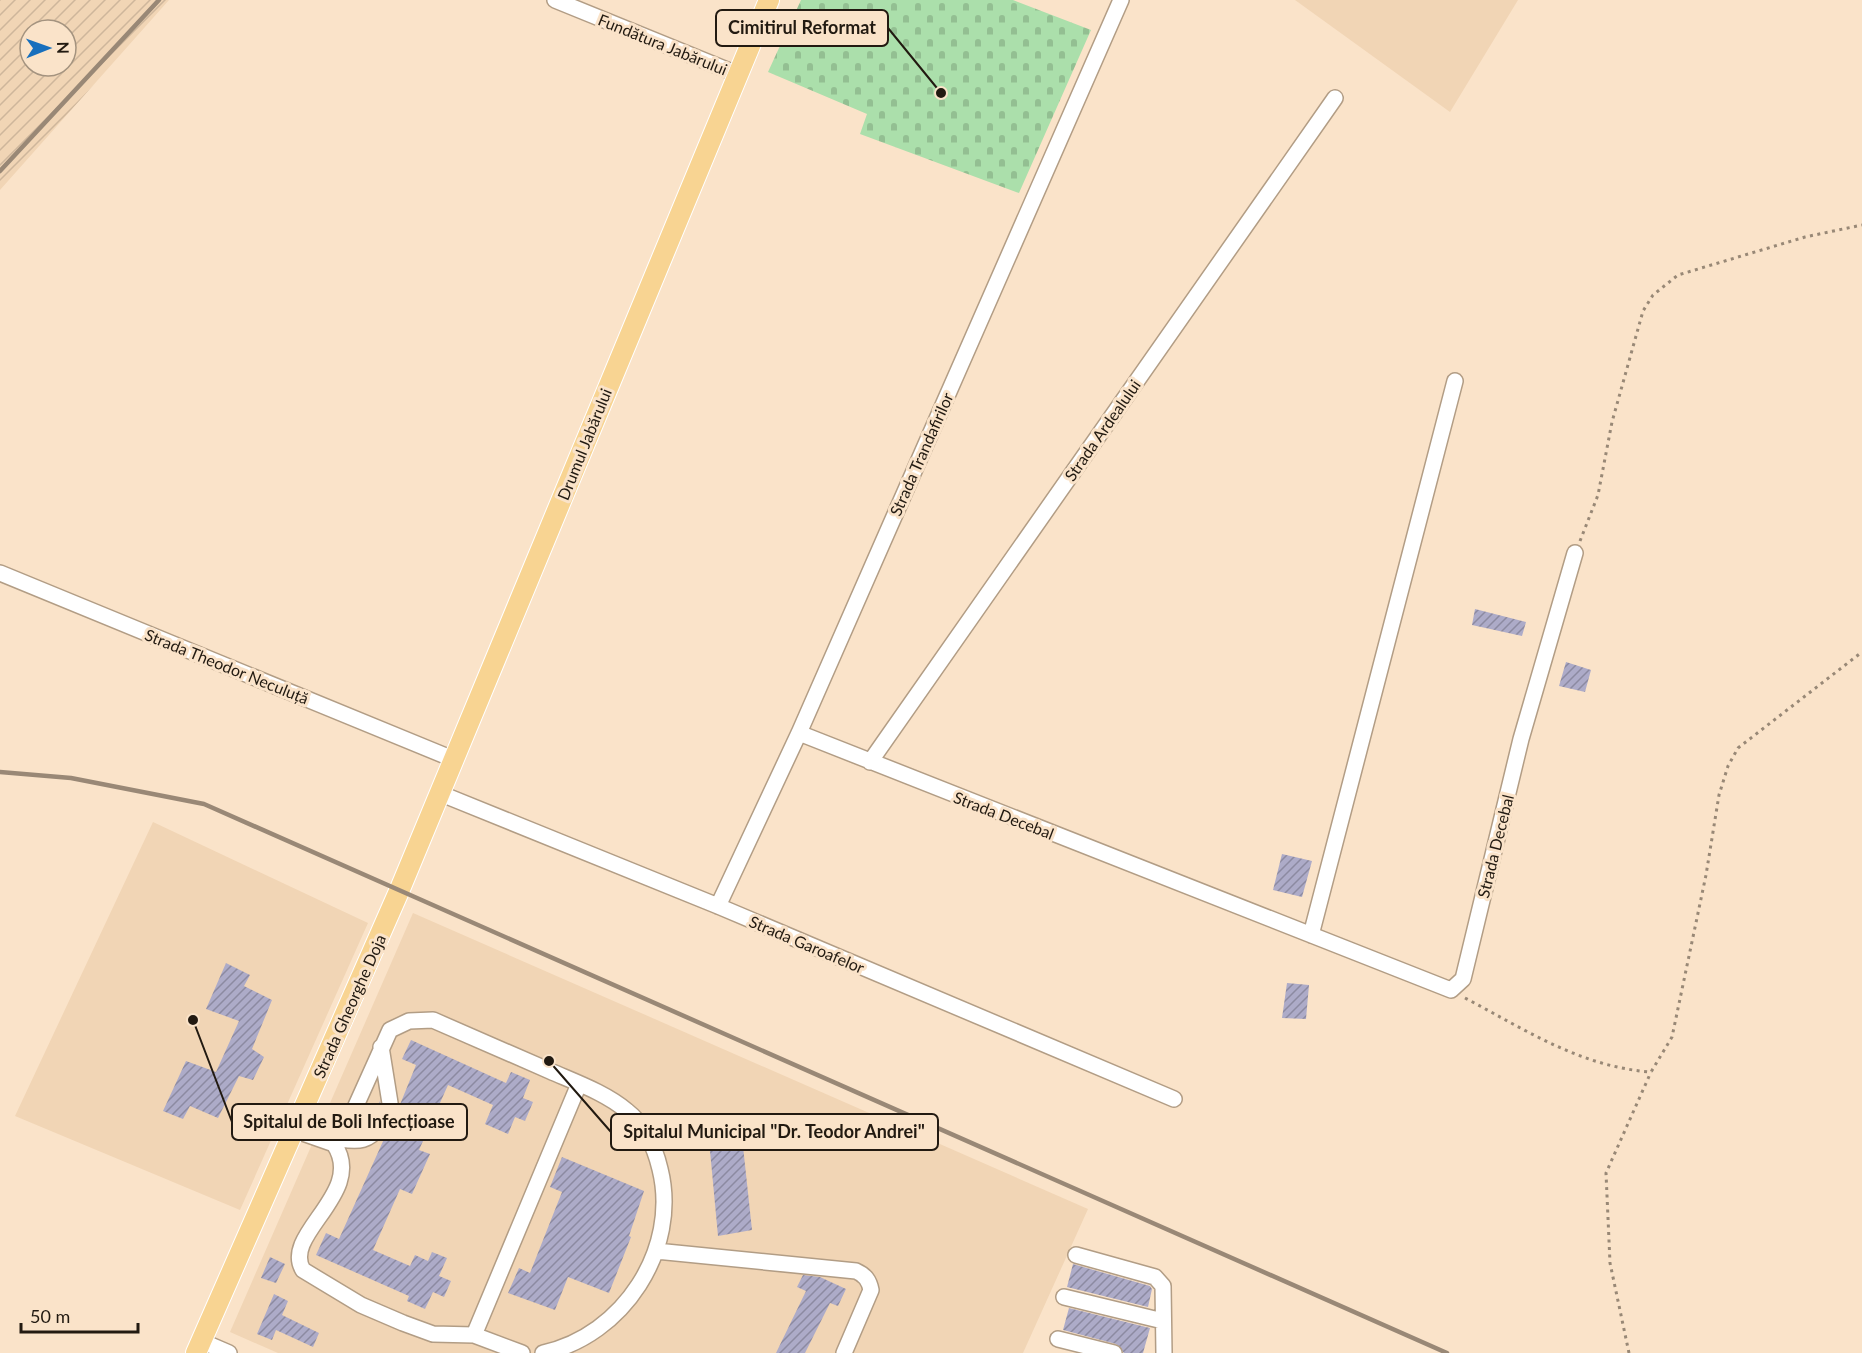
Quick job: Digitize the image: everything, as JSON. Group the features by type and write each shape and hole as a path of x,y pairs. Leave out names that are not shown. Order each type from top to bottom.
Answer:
{"main road":[{"name":"Drumul Jabărului","path":"400,890 769,0"},
{"name":"Strada Gheorghe Doja","path":"199,1347 400,890"}],"street":[{"name":"Fundătura Jabărului","path":"555,0 737,74"},
{"name":"Strada Trandafirilor","path":"718,906 799,733 1121,0"},
{"name":"Strada Ardealului","path":"870,762 1335,98"},
{"path":"1311,935 1455,381"},
{"name":"Strada Decebal","path":"799,733 1451,990 1463,979 1521,739 1575,553"},
{"name":"Strada Theodor Neculuță","path":"0,573 453,759"},
{"name":"Strada Garoafelor","path":"439,793 718,906 1174,1099"},
{"path":"522,1353 474,1335 433,1334 403,1323 361,1305 303,1270 299,1264 300,1250 338,1187 343,1161 338,1142 381,1047 390,1030 409,1021 433,1020 579,1084 627,1111 647,1135 657,1156 665,1200 656,1251 639,1286 625,1304 587,1337 562,1349 543,1353"},
{"path":"381,1047 390,1103"},
{"path":"474,1335 579,1084"},
{"path":"294,1130 338,1142 356,1142 372,1137 380,1126"},
{"path":"656,1251 856,1271 864,1275 869,1282 869,1299 844,1353"},
{"path":"1076,1255 1155,1277 1163,1286 1164,1353"},
{"path":"1064,1297 1163,1321"},
{"path":"1058,1339 1114,1353"},
{"path":"199,1347 229,1353"}],"path":[{"path":"1575,553 1598,495 1612,422 1642,310 1653,295 1678,275 1805,237 1862,225"},
{"path":"1629,1353 1610,1263 1606,1173 1651,1072 1672,1037 1706,875 1719,795 1728,766 1738,748 1862,652"},
{"path":"1451,990 1580,1058 1625,1070 1651,1072"}],"shaded area":[{"path":"0,0 169,0 0,190"},
{"path":"1295,0 1518,0 1450,112"},
{"path":"153,822 368,923 240,1210 15,1116"},
{"path":"413,913 1088,1209 1023,1353 278,1353 230,1332"}],"green space":[{"path":"801,0 1013,0 1091,30 1019,193 860,134 867,114 768,72"}],"building":[{"path":"1475,609 1526,622 1522,636 1472,625"},
{"path":"1566,662 1591,670 1585,692 1559,686"},
{"path":"1282,854 1312,861 1302,897 1273,890"},
{"path":"226,963 250,975 244,986 272,1000 252,1049 264,1057 253,1080 239,1076 218,1118 190,1106 183,1119 163,1111 186,1061 216,1072 239,1021 206,1009"},
{"path":"1287,983 1309,985 1306,1019 1282,1018"},
{"path":"411,1040 506,1083 511,1072 530,1080 523,1098 533,1102 525,1121 515,1117 508,1134 485,1124 493,1105 448,1085 419,1150 430,1154 412,1194 400,1189 373,1250 410,1266 415,1255 428,1261 432,1252 447,1258 439,1276 451,1281 444,1297 433,1292 425,1309 407,1301 409,1296 316,1255 326,1233 339,1239 389,1128 389,1122 382,1117 371,1122 380,1101 382,1109 387,1112 392,1112 399,1107 416,1065 402,1059"},
{"path":"742,1137 752,1230 718,1236 709,1140"},
{"path":"562,1157 644,1191 629,1236 631,1237 609,1293 568,1277 555,1310 508,1293 519,1268 530,1273 562,1192 550,1187"},
{"path":"270,1257 285,1264 276,1283 261,1278"},
{"path":"1073,1264 1150,1286 1152,1289 1148,1307 1067,1287"},
{"path":"803,1275 820,1277 846,1289 838,1306 830,1303 805,1353 776,1353 806,1291 797,1287"},
{"path":"274,1294 288,1301 282,1315 319,1333 313,1347 276,1330 272,1340 257,1334"},
{"path":"1069,1308 1150,1328 1143,1353 1124,1353 1116,1344 1063,1330"}],"railway":[{"path":"0,171 159,0"},
{"path":"0,772 71,778 204,804 1447,1353"}],"place":[{"name":"Cimitirul Reformat","path":"941,93"},
{"name":"Spitalul de Boli Infecțioase","path":"193,1020"},
{"name":"Spitalul Municipal \"Dr. Teodor Andrei\"","path":"549,1061"}]}
